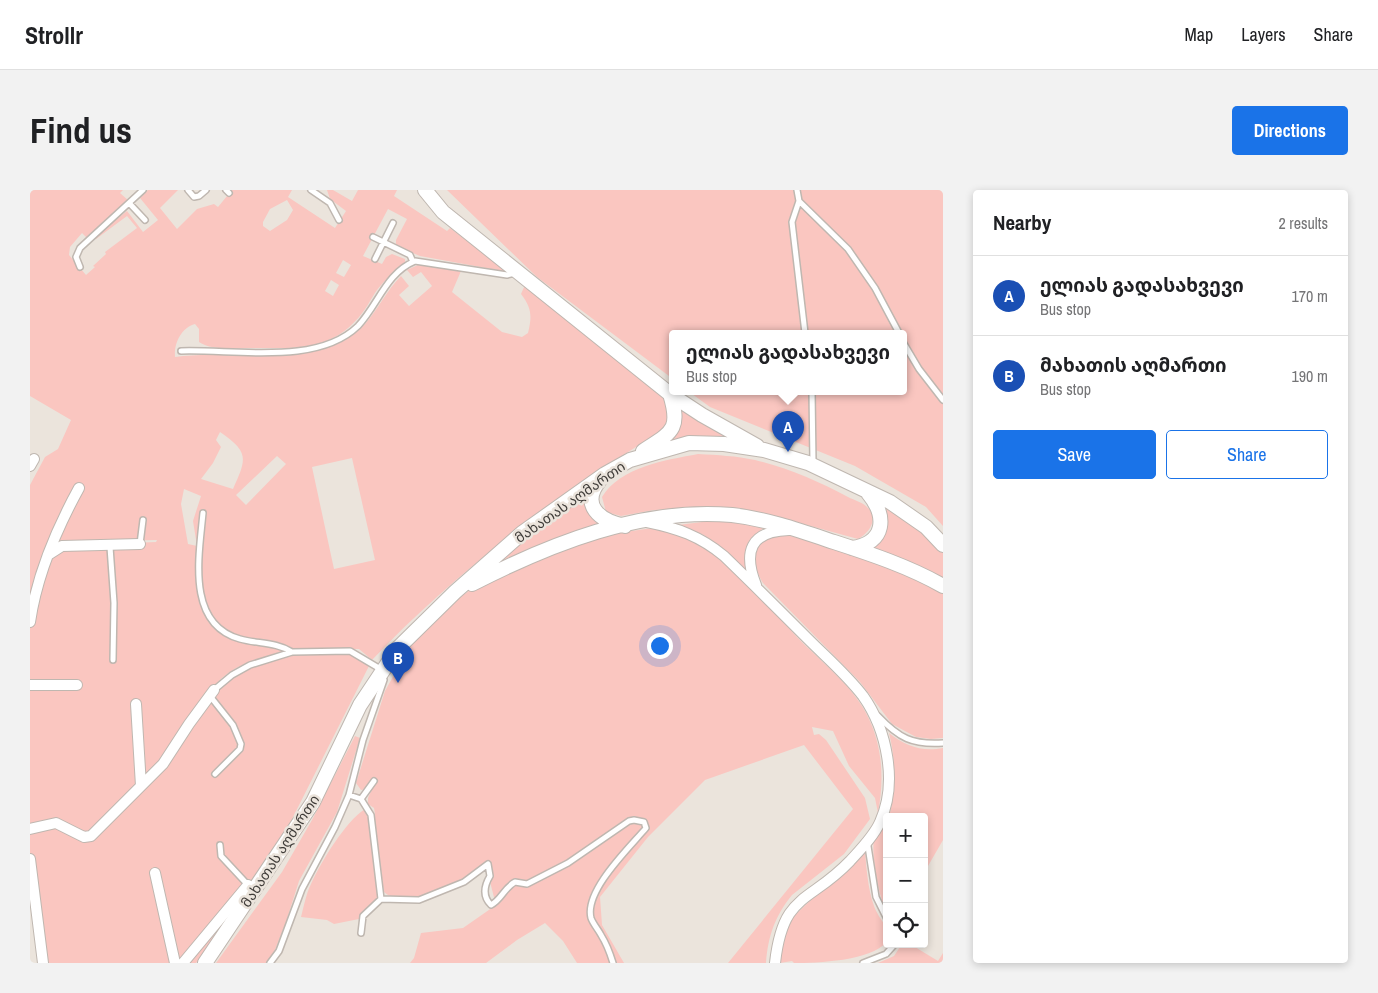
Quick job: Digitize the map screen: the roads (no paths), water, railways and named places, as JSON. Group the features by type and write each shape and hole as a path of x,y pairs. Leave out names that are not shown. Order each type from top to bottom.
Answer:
{"main road":[{"path":"425,190 444,212 521,277 669,393"},
{"path":"630,460 672,429 676,413 670,395"},
{"path":"672,395 702,415 764,450"},
{"name":"მახათას აღმართი","path":"206,963 252,888 314,802 360,705 398,648 456,592 522,533 605,474 630,460 689,443 724,444 764,450 813,466 890,502 926,527 943,545"},
{"path":"605,474 593,488 591,501 594,510 611,523 626,526"},
{"path":"852,548 863,546 874,539 880,528 881,516 877,504 865,490"},
{"name":"მახათას აღმართი","path":"456,592 520,560 564,543 626,526 702,514 764,521 796,530 887,560 943,586"}],"street":[{"path":"30,622 58,526 79,488"},
{"path":"646,522 675,528 701,538 724,556 848,680 872,710 882,734 887,756 888,775 883,815 877,828 849,862 807,895 788,914 780,933 775,963"},
{"path":"758,588 750,568 749,555 754,542 765,534 796,530"},
{"path":"48,555 62,546 140,544"},
{"path":"30,685 77,685"},
{"path":"30,829 56,823 84,837 91,836 163,764 212,693"},
{"path":"136,704 141,786"},
{"path":"30,859 43,963"},
{"path":"156,873 175,963"},
{"path":"183,963 252,888"}],"lane":[{"path":"80,266 76,257 80,248 144,190"},
{"path":"188,190 194,197 206,190"},
{"path":"312,190 330,203 339,220"},
{"path":"798,190 799,201 792,222 805,330"},
{"path":"799,201 848,249 875,288 897,330"},
{"path":"130,204 145,220"},
{"path":"375,259 393,223"},
{"path":"373,237 410,255 413,262"},
{"path":"181,351 291,352 320,348 344,336 356,327 388,282 413,262 420,260 521,277"},
{"path":"907,349 919,369 943,400"},
{"path":"812,395 813,466"},
{"path":"203,512 200,549 201,601 207,614 218,629 240,639 282,646 292,652"},
{"path":"140,544 142,541 143,520"},
{"path":"110,546 114,603 113,660"},
{"path":"270,963 279,951 302,889 335,827 348,795 377,696 398,648"},
{"path":"215,774 240,749 241,744 233,725 212,693 232,674 250,665 292,652 350,651 382,670"},
{"path":"872,710 889,728 906,740 925,744 943,743"},
{"path":"361,799 374,781"},
{"path":"348,795 361,799 371,815 381,899"},
{"path":"361,933 363,916 381,899 419,900 464,882 488,864 490,876 484,886 486,900 491,905 500,900 509,885 515,882 527,884 568,863 629,821 641,820 646,828 606,875 594,896 590,910 592,920 602,936 613,963"},
{"path":"867,840 876,897 883,911"},
{"path":"220,846 221,856 252,888"},
{"path":"863,963 886,954 891,948"}],"place":[{"name":"ელიას გადასახვევი","path":"788,452"},
{"name":"მახათის აღმართი","path":"398,683"}]}
